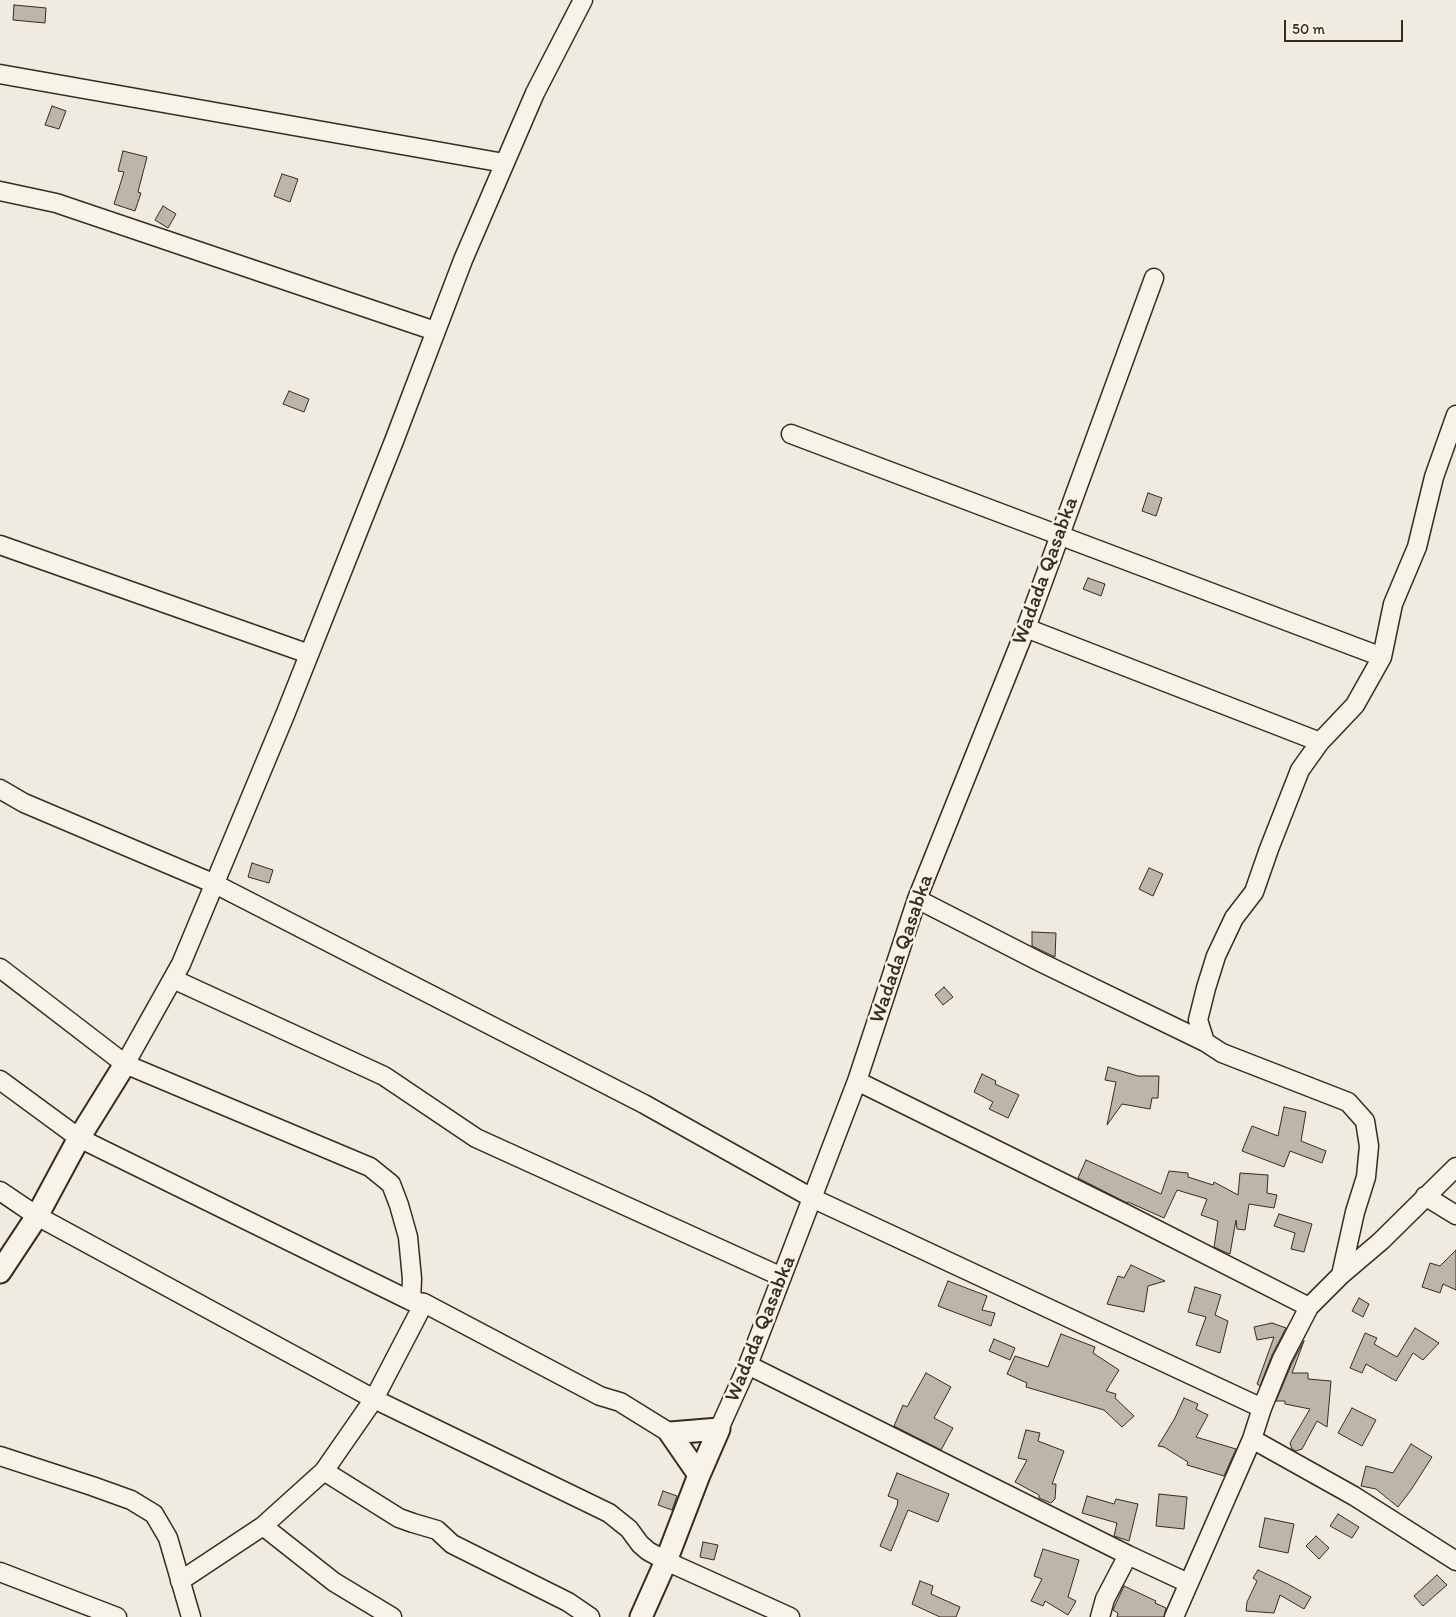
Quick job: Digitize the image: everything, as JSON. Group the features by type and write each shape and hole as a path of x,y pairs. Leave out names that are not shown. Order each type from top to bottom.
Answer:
{"street":[{"path":"0,1272 36,1216 79,1138 125,1064 181,964 309,654 463,260 535,93 583,0"},
{"path":"0,74 504,163"},
{"path":"0,191 56,203 436,331"},
{"name":"Wadada Qasabka","path":"641,1617 666,1561 699,1475 748,1365 782,1277 857,1081 917,899 1026,628 1154,278"},
{"path":"1205,1042 1198,1020 1216,956 1234,918 1254,892 1271,842 1300,770 1320,742 1355,705 1382,656 1394,604 1417,547 1434,477 1456,416"},
{"path":"791,434 1382,656"},
{"path":"0,545 309,654"},
{"path":"1026,628 1320,742"},
{"path":"0,789 24,803 215,884 644,1104 812,1198 1262,1408"},
{"path":"917,899 1040,962 1205,1042 1222,1053 1348,1102 1365,1121 1369,1146 1366,1177 1355,1212 1341,1276"},
{"path":"0,968 125,1064 370,1167 390,1184 399,1204 408,1237 412,1279 417,1302 374,1399 324,1470 263,1526 180,1581"},
{"path":"173,979 384,1076 476,1138 782,1277"},
{"path":"0,1080 79,1138 417,1302 600,1396 620,1402 670,1433 699,1475"},
{"path":"857,1081 1309,1307"},
{"path":"1174,1617 1252,1439 1262,1408 1282,1359 1309,1307 1381,1241 1456,1167"},
{"path":"0,1192 36,1216 374,1399 609,1513 629,1529 648,1551 666,1561 790,1617"},
{"path":"1426,1196 1456,1215"},
{"path":"748,1365 1128,1555 1188,1583"},
{"path":"670,1433 720,1429"},
{"path":"1252,1439 1354,1496 1456,1561"},
{"path":"0,1456 131,1500 154,1514 168,1538 191,1617"},
{"path":"324,1470 400,1518 437,1530 452,1544 568,1602 590,1617"},
{"path":"263,1526 334,1582 392,1617"},
{"path":"1100,1617 1105,1600 1128,1555"},
{"path":"0,1572 117,1617"}],"building":[{"path":"14,5 46,8 45,23 13,20"},
{"path":"52,106 66,111 59,129 45,125"},
{"path":"123,151 147,157 138,192 141,193 135,211 114,204 124,172 118,171"},
{"path":"282,174 298,179 290,202 274,196"},
{"path":"163,206 176,214 168,228 155,220"},
{"path":"289,391 309,399 304,412 283,404"},
{"path":"1148,493 1162,498 1156,516 1142,511"},
{"path":"1088,578 1105,584 1101,596 1083,589"},
{"path":"252,863 273,870 269,883 248,877"},
{"path":"1149,868 1163,874 1153,896 1139,889"},
{"path":"1032,932 1056,933 1055,957 1032,946"},
{"path":"944,987 953,997 943,1005 935,995"},
{"path":"1108,1067 1138,1076 1159,1076 1158,1098 1152,1098 1150,1109 1122,1104 1107,1125 1116,1082 1105,1080"},
{"path":"982,1074 996,1081 995,1084 1019,1095 1008,1118 989,1109 993,1102 974,1092"},
{"path":"1284,1107 1306,1112 1301,1141 1326,1151 1322,1163 1290,1151 1284,1167 1242,1151 1252,1126 1278,1136"},
{"path":"1086,1160 1161,1194 1169,1171 1188,1173 1188,1177 1213,1185 1214,1182 1238,1195 1240,1173 1268,1175 1267,1193 1277,1195 1274,1208 1249,1204 1245,1230 1237,1229 1236,1220 1230,1254 1214,1247 1218,1221 1201,1215 1207,1199 1177,1190 1164,1218 1127,1203 1078,1178"},
{"path":"1279,1214 1312,1224 1304,1252 1291,1249 1295,1233 1274,1226"},
{"path":"1456,1250 1456,1290 1443,1284 1440,1293 1422,1287 1430,1263 1440,1266"},
{"path":"1131,1265 1165,1281 1148,1286 1144,1312 1107,1304 1118,1276 1124,1278"},
{"path":"948,1281 987,1296 982,1310 995,1313 991,1326 938,1306"},
{"path":"1195,1287 1221,1295 1215,1315 1228,1321 1220,1353 1196,1345 1206,1317 1188,1312"},
{"path":"1359,1298 1369,1304 1363,1317 1352,1311"},
{"path":"1272,1323 1286,1328 1272,1355 1260,1386 1257,1384 1274,1337 1257,1340 1254,1327"},
{"path":"1415,1328 1439,1343 1423,1360 1413,1353 1396,1381 1366,1364 1362,1373 1350,1368 1365,1333 1377,1338 1374,1344 1397,1357"},
{"path":"1061,1334 1095,1347 1093,1353 1119,1370 1106,1391 1116,1394 1115,1398 1134,1416 1122,1427 1104,1410 1026,1387 1027,1383 1007,1374 1015,1356 1048,1367"},
{"path":"994,1339 1015,1348 1010,1360 989,1351"},
{"path":"1304,1341 1292,1373 1308,1373 1308,1379 1331,1381 1327,1427 1317,1421 1302,1449 1296,1451 1292,1449 1290,1443 1310,1409 1285,1404 1285,1401 1276,1401 1292,1363"},
{"path":"926,1373 951,1387 934,1418 953,1428 941,1450 894,1426 903,1405 907,1407"},
{"path":"1184,1398 1198,1404 1196,1409 1208,1415 1196,1437 1236,1449 1224,1476 1187,1465 1188,1462 1164,1447 1158,1446 1175,1418"},
{"path":"1352,1408 1376,1420 1362,1446 1338,1433"},
{"path":"1026,1430 1040,1433 1038,1441 1064,1451 1052,1484 1056,1484 1055,1499 1051,1503 1039,1498 1039,1495 1015,1482 1027,1460 1018,1458"},
{"path":"1411,1444 1432,1457 1398,1507 1376,1489 1361,1486 1366,1466 1393,1473"},
{"path":"897,1473 949,1494 938,1522 908,1510 891,1551 880,1546 897,1506 898,1500 888,1496"},
{"path":"663,1491 677,1496 672,1510 658,1505"},
{"path":"1159,1494 1187,1497 1184,1529 1156,1526"},
{"path":"1087,1496 1114,1504 1116,1499 1138,1504 1129,1541 1114,1536 1117,1523 1082,1513"},
{"path":"1338,1514 1359,1527 1352,1538 1330,1526"},
{"path":"1265,1518 1294,1524 1288,1553 1259,1547"},
{"path":"1316,1536 1329,1548 1319,1559 1306,1546"},
{"path":"703,1542 718,1545 714,1560 700,1557"},
{"path":"1043,1549 1079,1560 1068,1597 1076,1601 1068,1615 1045,1601 1043,1606 1031,1601 1042,1579 1034,1576"},
{"path":"1258,1570 1311,1597 1304,1609 1280,1595 1274,1613 1246,1611 1247,1602 1257,1581 1253,1578"},
{"path":"1437,1575 1447,1585 1423,1606 1414,1596"},
{"path":"920,1581 933,1586 931,1594 960,1607 956,1617 940,1617 912,1604"},
{"path":"1124,1586 1156,1601 1155,1603 1166,1608 1164,1617 1117,1617 1118,1613 1113,1610"}]}
